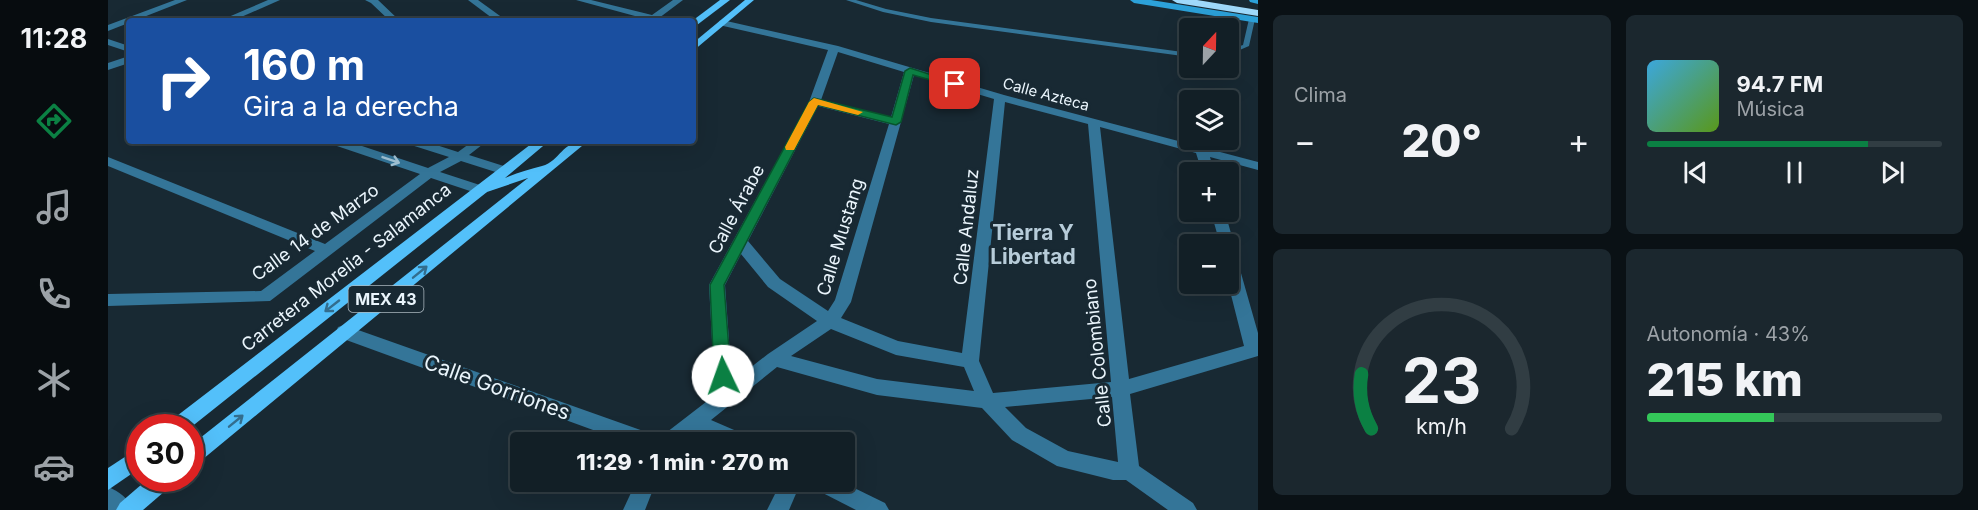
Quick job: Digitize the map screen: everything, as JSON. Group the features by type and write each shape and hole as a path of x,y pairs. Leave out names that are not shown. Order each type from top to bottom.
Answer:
{"highway":[{"path":"1177,0 1256,18"},
{"path":"1214,0 1258,7"}],"main road":[{"path":"696,23 726,0"},
{"path":"696,45 750,0"},
{"path":"1134,0 1256,18"},
{"path":"1253,0 1258,1"},
{"name":"Carretera Morelia - Salamanca","path":"194,414 539,144"},
{"name":"MEX 43","path":"204,447 578,144"},
{"path":"481,190 532,173 563,157"},
{"path":"108,480 126,466"},
{"path":"125,510 148,492"}],"street":[{"path":"135,18 183,0"},
{"path":"231,18 276,0"},
{"path":"369,0 392,18"},
{"path":"472,0 498,18"},
{"path":"580,0 644,18"},
{"path":"654,18 679,0"},
{"path":"238,15 246,18"},
{"path":"108,28 126,21"},
{"name":"Calle Azteca","path":"722,23 834,48 1000,97 1258,166"},
{"path":"108,42 126,48"},
{"name":"Calle Árabe","path":"724,398 717,285 814,102 834,48"},
{"path":"110,65 126,60"},
{"path":"110,65 126,70"},
{"name":"Calle Mustang","path":"695,422 774,359 830,321 843,302 910,71"},
{"name":"Calle Andaluz","path":"970,361 1000,97"},
{"path":"814,102 896,122"},
{"name":"Calle Colombiano","path":"1094,123 1129,471"},
{"path":"344,144 481,190"},
{"path":"422,144 505,171"},
{"name":"Calle 14 de Marzo","path":"108,300 264,297 429,173 477,144"},
{"path":"1202,151 1205,162"},
{"path":"108,161 327,250"},
{"path":"740,242 774,284 830,321 896,348 970,361 987,401 1019,434 1064,459 1113,471 1129,471 1186,510"},
{"path":"774,359 877,387 987,401 1121,389 1256,349 1239,290"},
{"name":"Calle Gorriones","path":"344,332 621,432"},
{"path":"680,432 695,422 718,432"},
{"path":"634,510 642,492"},
{"path":"778,510 786,492"},
{"path":"842,492 878,510"},
{"path":"108,497 125,510"}],"lane":[{"path":"849,0 873,8 931,20 1179,54"},
{"path":"873,8 877,0"},
{"path":"1239,49 1246,46 1256,18"}],"slow traffic":[{"path":"790,147 814,102 858,112"}],"district":[{"name":"Tierra Y Libertad","path":"1033,244"}],"route":[{"path":"723,376 717,285 814,102 896,122 910,71 955,84"}]}
